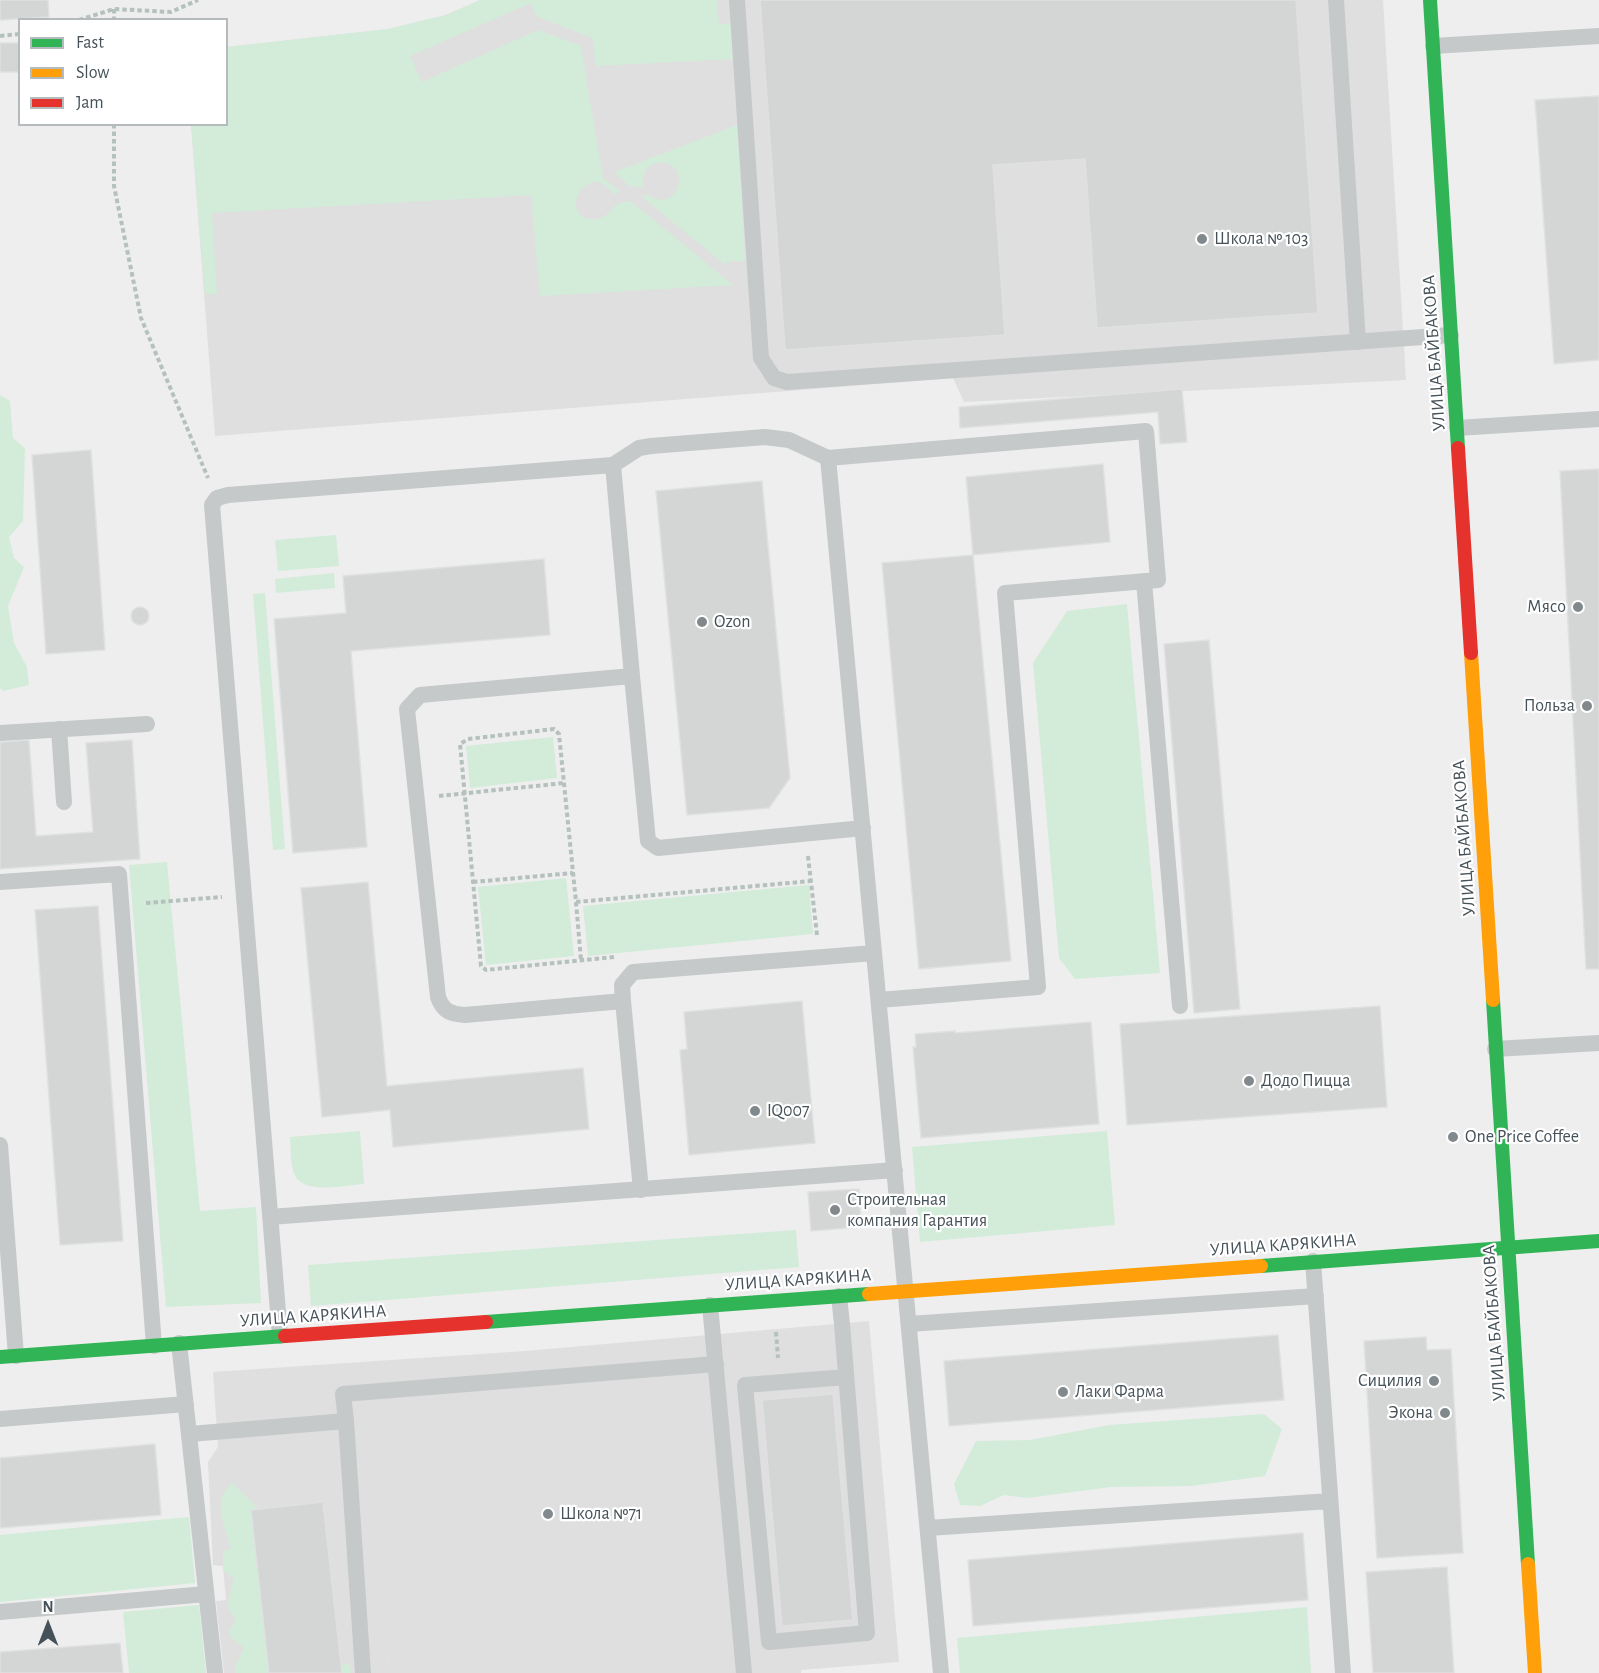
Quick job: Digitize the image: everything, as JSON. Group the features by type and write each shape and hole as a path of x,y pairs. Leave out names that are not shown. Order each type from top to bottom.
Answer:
{"street":[{"name":"УЛИЦА БАЙБАКОВА","path":"1430,0 1535,1673"},
{"name":"УЛИЦА КАРЯКИНА","path":"8,1356 1599,1241"}],"lane":[{"path":"737,0 761,358 774,378 787,382 1451,335"},
{"path":"1336,0 1358,342"},
{"path":"1433,46 1599,36"},
{"path":"1457,428 1599,419"},
{"path":"280,1336 212,513 212,505 217,498 228,495 613,465 639,448 765,437 789,440 828,458 1146,431 1158,580 1005,593 1038,987 879,1000"},
{"path":"828,458 941,1673"},
{"path":"613,465 648,841 658,848 862,828"},
{"path":"1144,581 1180,1006"},
{"path":"623,1001 465,1015 451,1014 441,1006 438,997 407,709 420,695 632,676"},
{"path":"0,733 147,724"},
{"path":"59,729 64,802"},
{"path":"0,882 119,874 154,1346"},
{"path":"641,1190 622,986 633,972 874,953"},
{"path":"1495,1049 1599,1043"},
{"path":"0,1145 8,1356"},
{"path":"270,1218 895,1170"},
{"path":"1313,1261 1343,1673"},
{"path":"839,1296 846,1377 867,1633 769,1642 745,1385 846,1377"},
{"path":"909,1324 1316,1296"},
{"path":"710,1305 744,1673"},
{"path":"179,1343 215,1673"},
{"path":"363,1673 343,1394 716,1364"},
{"path":"0,1419 186,1404"},
{"path":"190,1434 346,1421"},
{"path":"928,1528 1330,1501"},
{"path":"0,1612 206,1594"}],"path":[{"path":"85,18 114,9 171,12 198,0"},
{"path":"114,9 114,18"},
{"path":"0,36 18,34"},
{"path":"114,126 114,186 141,318 217,498"},
{"path":"581,960 559,734 554,729 468,739 460,744 481,966 486,970 617,957"},
{"path":"417,799 564,783"},
{"path":"806,834 820,957"},
{"path":"473,882 573,873"},
{"path":"576,902 811,880"},
{"path":"121,906 243,895"}],"shaded area":[{"path":"480,0 1383,0 1406,380 964,402 953,378 215,436 191,126 228,126 228,47 388,29 446,15"},
{"name":"Школа №71","path":"869,1321 899,1662 801,1670 801,1673 224,1673 216,1601 226,1600 223,1566 213,1565 208,1462 218,1447 213,1372 525,1351"}],"green space":[{"path":"480,0 717,0 719,24 731,24 733,59 596,66 592,38 536,16 531,3 410,56 422,82 538,30 581,46 603,178 619,191 613,195 605,185 596,182 587,184 577,199 577,208 581,215 598,219 619,203 632,202 733,285 540,296 531,195 212,213 217,294 205,294 191,126 228,126 228,47 388,29 446,15"},
{"path":"737,125 745,261 731,261 724,264 641,196 648,195 666,199 673,195 678,188 679,181 678,173 673,167 663,163 651,165 644,174 643,187 629,186 615,172"},
{"path":"0,395 10,401 13,438 25,448 23,521 9,537 14,558 24,567 8,606 14,643 27,667 29,685 3,691 0,688"},
{"path":"336,535 339,566 278,571 275,540"},
{"path":"334,573 335,588 276,593 275,579"},
{"path":"265,593 285,849 273,850 253,594"},
{"path":"1127,604 1160,973 1075,979 1059,958 1033,663 1067,611"},
{"path":"553,737 557,778 470,788 466,746"},
{"path":"167,862 200,1211 256,1207 261,1303 166,1307 129,865"},
{"path":"566,878 574,956 486,965 478,887"},
{"path":"809,885 813,934 588,956 583,906"},
{"path":"360,1131 364,1184 323,1188 304,1184 297,1178 292,1166 290,1137"},
{"path":"1107,1131 1115,1225 920,1242 912,1147"},
{"path":"796,1230 799,1267 311,1306 308,1265"},
{"path":"1264,1414 1282,1429 1265,1476 1191,1486 1111,1487 1027,1498 1004,1495 980,1506 960,1505 954,1484 976,1441 1030,1440 1109,1425"},
{"path":"232,1482 266,1517 276,1671 350,1664 351,1673 235,1673 235,1666 244,1648 231,1638 229,1631 236,1619 229,1611 228,1603 234,1579 223,1570 223,1550 227,1551 231,1547 221,1510 223,1496"},
{"path":"189,1517 195,1583 0,1602 0,1535"},
{"path":"199,1605 206,1673 129,1673 123,1612"},
{"path":"1307,1607 1311,1673 960,1673 957,1638"}],"building":[{"path":"0,0 48,0 49,17 0,20"},
{"name":"Школа № 103","path":"760,0 1296,0 1318,313 1097,328 1085,159 993,165 1005,335 785,350"},
{"path":"0,43 18,43 18,72 0,72"},
{"path":"1599,96 1599,360 1554,364 1535,100"},
{"path":"1182,389 1187,442 1160,444 1158,412 960,428 959,407"},
{"path":"91,450 105,650 46,654 32,455"},
{"path":"1103,464 1110,542 973,555 966,477"},
{"path":"1599,469 1599,969 1586,969 1560,471"},
{"path":"762,481 790,778 769,808 687,815 656,491"},
{"path":"973,555 1011,961 919,969 882,563"},
{"path":"544,559 550,635 351,651 367,847 293,853 274,619 346,613 343,576"},
{"path":"136,607 144,607 149,612 147,623 136,625 131,620 131,612"},
{"path":"1209,640 1240,1009 1194,1013 1164,644"},
{"path":"29,740 36,836 93,832 86,743 132,740 140,859 0,869 0,742"},
{"path":"368,882 387,1086 583,1068 589,1129 393,1147 390,1110 322,1117 301,888"},
{"path":"98,906 123,1241 60,1245 35,910"},
{"path":"802,1001 815,1143 689,1155 680,1050 687,1049 684,1012"},
{"path":"1380,1006 1387,1107 1127,1125 1120,1024"},
{"path":"1091,1022 1099,1124 921,1138 913,1047 916,1047 915,1034"},
{"name":"Строительная компания Гарантия","path":"859,1189 861,1227 811,1231 808,1192"},
{"path":"1278,1335 1284,1400 949,1426 944,1361"},
{"path":"1426,1337 1427,1350 1451,1349 1463,1553 1377,1558 1364,1341"},
{"path":"833,1394 853,1620 782,1626 762,1400"},
{"path":"706,1398 711,1459 570,1472 582,1613 516,1619 504,1476 369,1488 364,1428"},
{"path":"706,1398 711,1459 570,1472 582,1613 717,1602 723,1673 389,1673 385,1630 516,1619 504,1476 369,1488 364,1428"},
{"path":"155,1444 161,1515 0,1528 0,1458"},
{"path":"323,1502 342,1673 269,1673 251,1510"},
{"path":"1303,1533 1308,1600 973,1626 968,1560"},
{"path":"1447,1567 1454,1673 1373,1673 1366,1572"},
{"path":"717,1602 723,1673 389,1673 385,1630"},
{"path":"120,1643 123,1673 0,1673 0,1652"}],"traffic: fast":[{"path":"1430,0 1458,448"},
{"path":"1493,1000 1528,1564"},
{"path":"1261,1266 1599,1241"},
{"path":"486,1322 869,1294"},
{"path":"0,1357 285,1336"}],"traffic: slow":[{"path":"1471,653 1493,1000"},
{"path":"869,1294 1261,1266"},
{"path":"1528,1564 1535,1673"}],"traffic: jam":[{"path":"1458,448 1471,653"},
{"path":"285,1336 486,1322"}],"place":[{"name":"Школа № 103","path":"1202,239"},
{"name":"Мясо","path":"1578,607"},
{"name":"Ozon","path":"702,622"},
{"name":"Польза","path":"1587,706"},
{"name":"Додо Пицца","path":"1249,1081"},
{"name":"IQ007","path":"755,1111"},
{"name":"One Price Coffee","path":"1453,1137"},
{"name":"Строительная компания Гарантия","path":"835,1210"},
{"name":"Сицилия","path":"1434,1381"},
{"name":"Лаки Фарма","path":"1063,1392"},
{"name":"Экона","path":"1445,1413"},
{"name":"Школа №71","path":"548,1514"}]}
